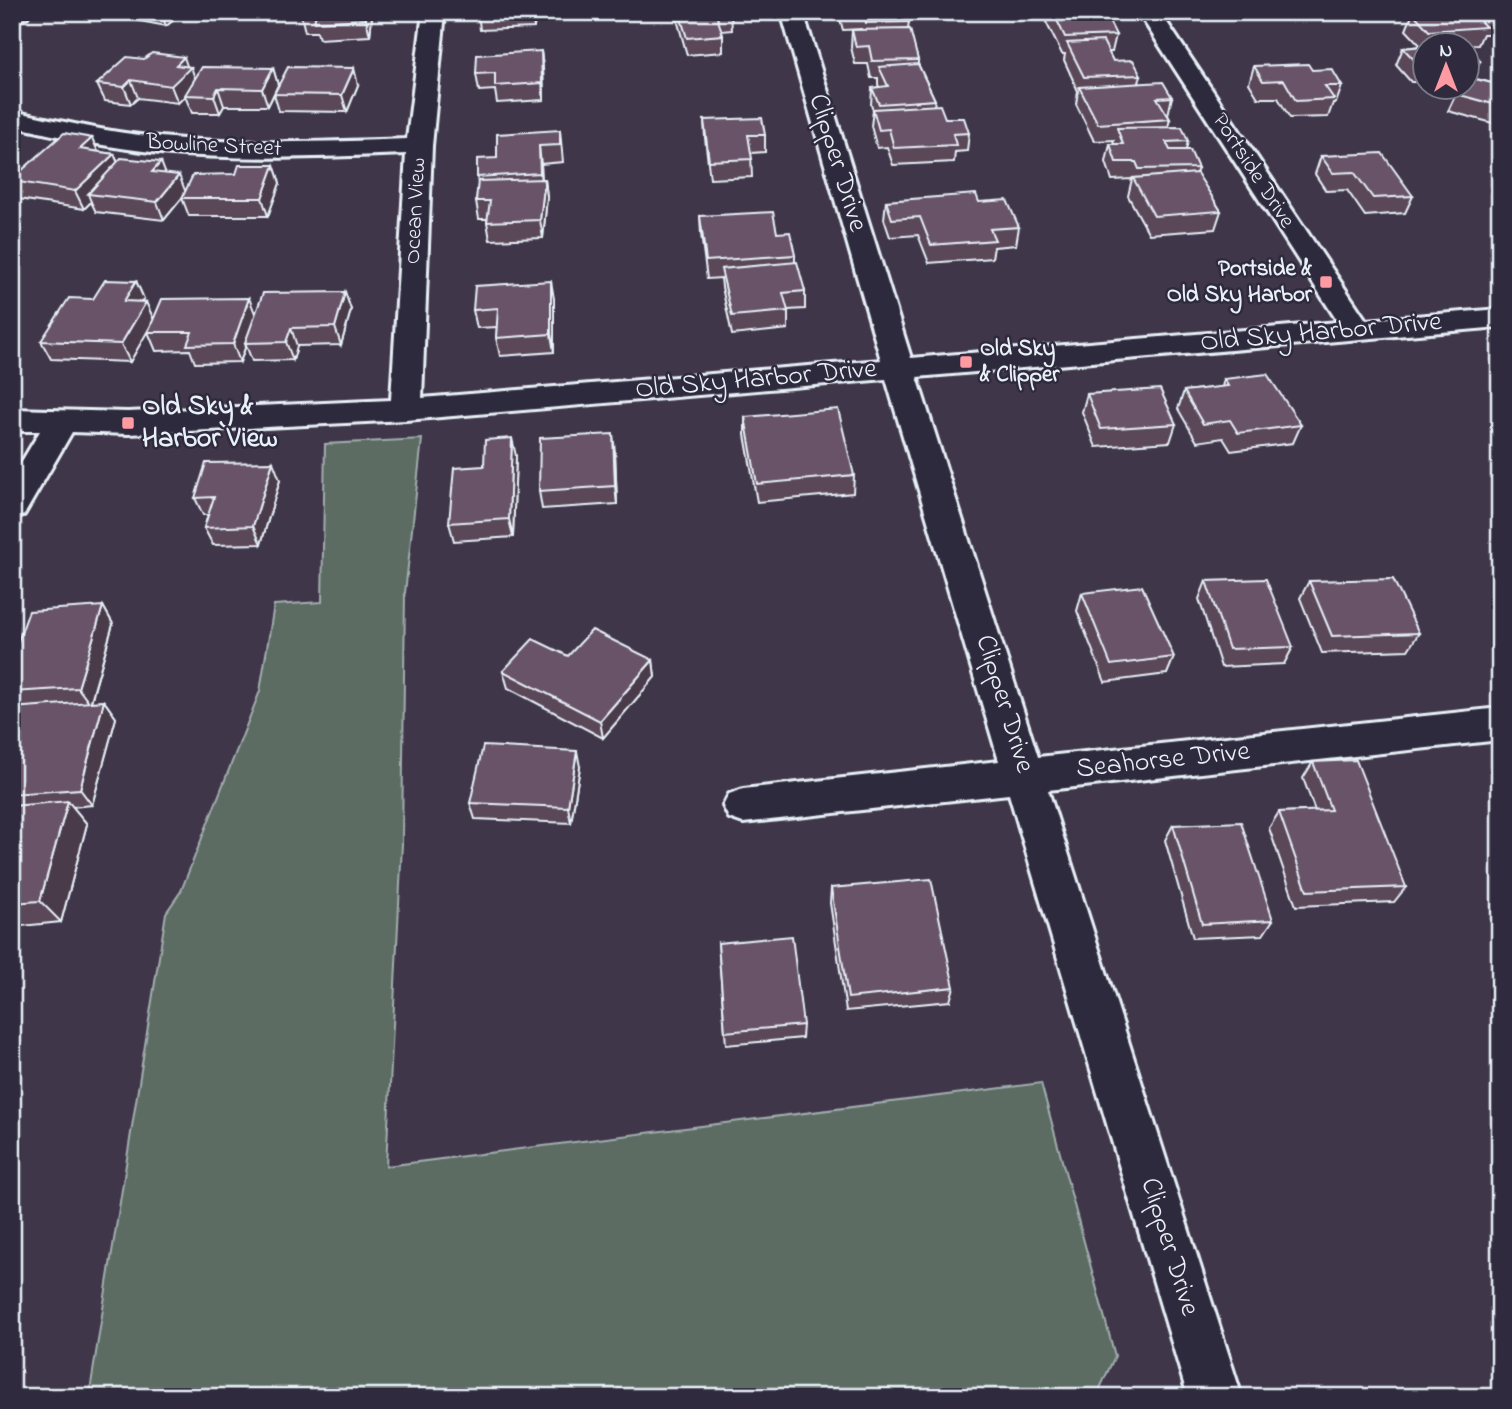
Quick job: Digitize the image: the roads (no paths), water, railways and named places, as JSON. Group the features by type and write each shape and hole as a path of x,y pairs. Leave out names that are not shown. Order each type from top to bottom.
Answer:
{"street":[{"path":"12,15 19,12"},
{"name":"Ocean View","path":"406,410 419,146 434,12"},
{"name":"Clipper Drive","path":"792,12 898,367 1215,1397"},
{"name":"Portside Drive","path":"1149,12 1358,330"},
{"name":"Bowline Street","path":"12,118 69,131 160,145 299,150 419,146"},
{"name":"Old Sky Harbor Drive","path":"12,420 128,423 406,410 1500,318"},
{"path":"12,508 62,422"},
{"name":"Seahorse Drive","path":"743,806 1500,724"}],"place":[{"name":"Portside & Old Sky Harbor","path":"1326,282"},
{"name":"Old Sky & Clipper","path":"966,362"},
{"name":"Old Sky & Harbor View","path":"128,423"}]}
